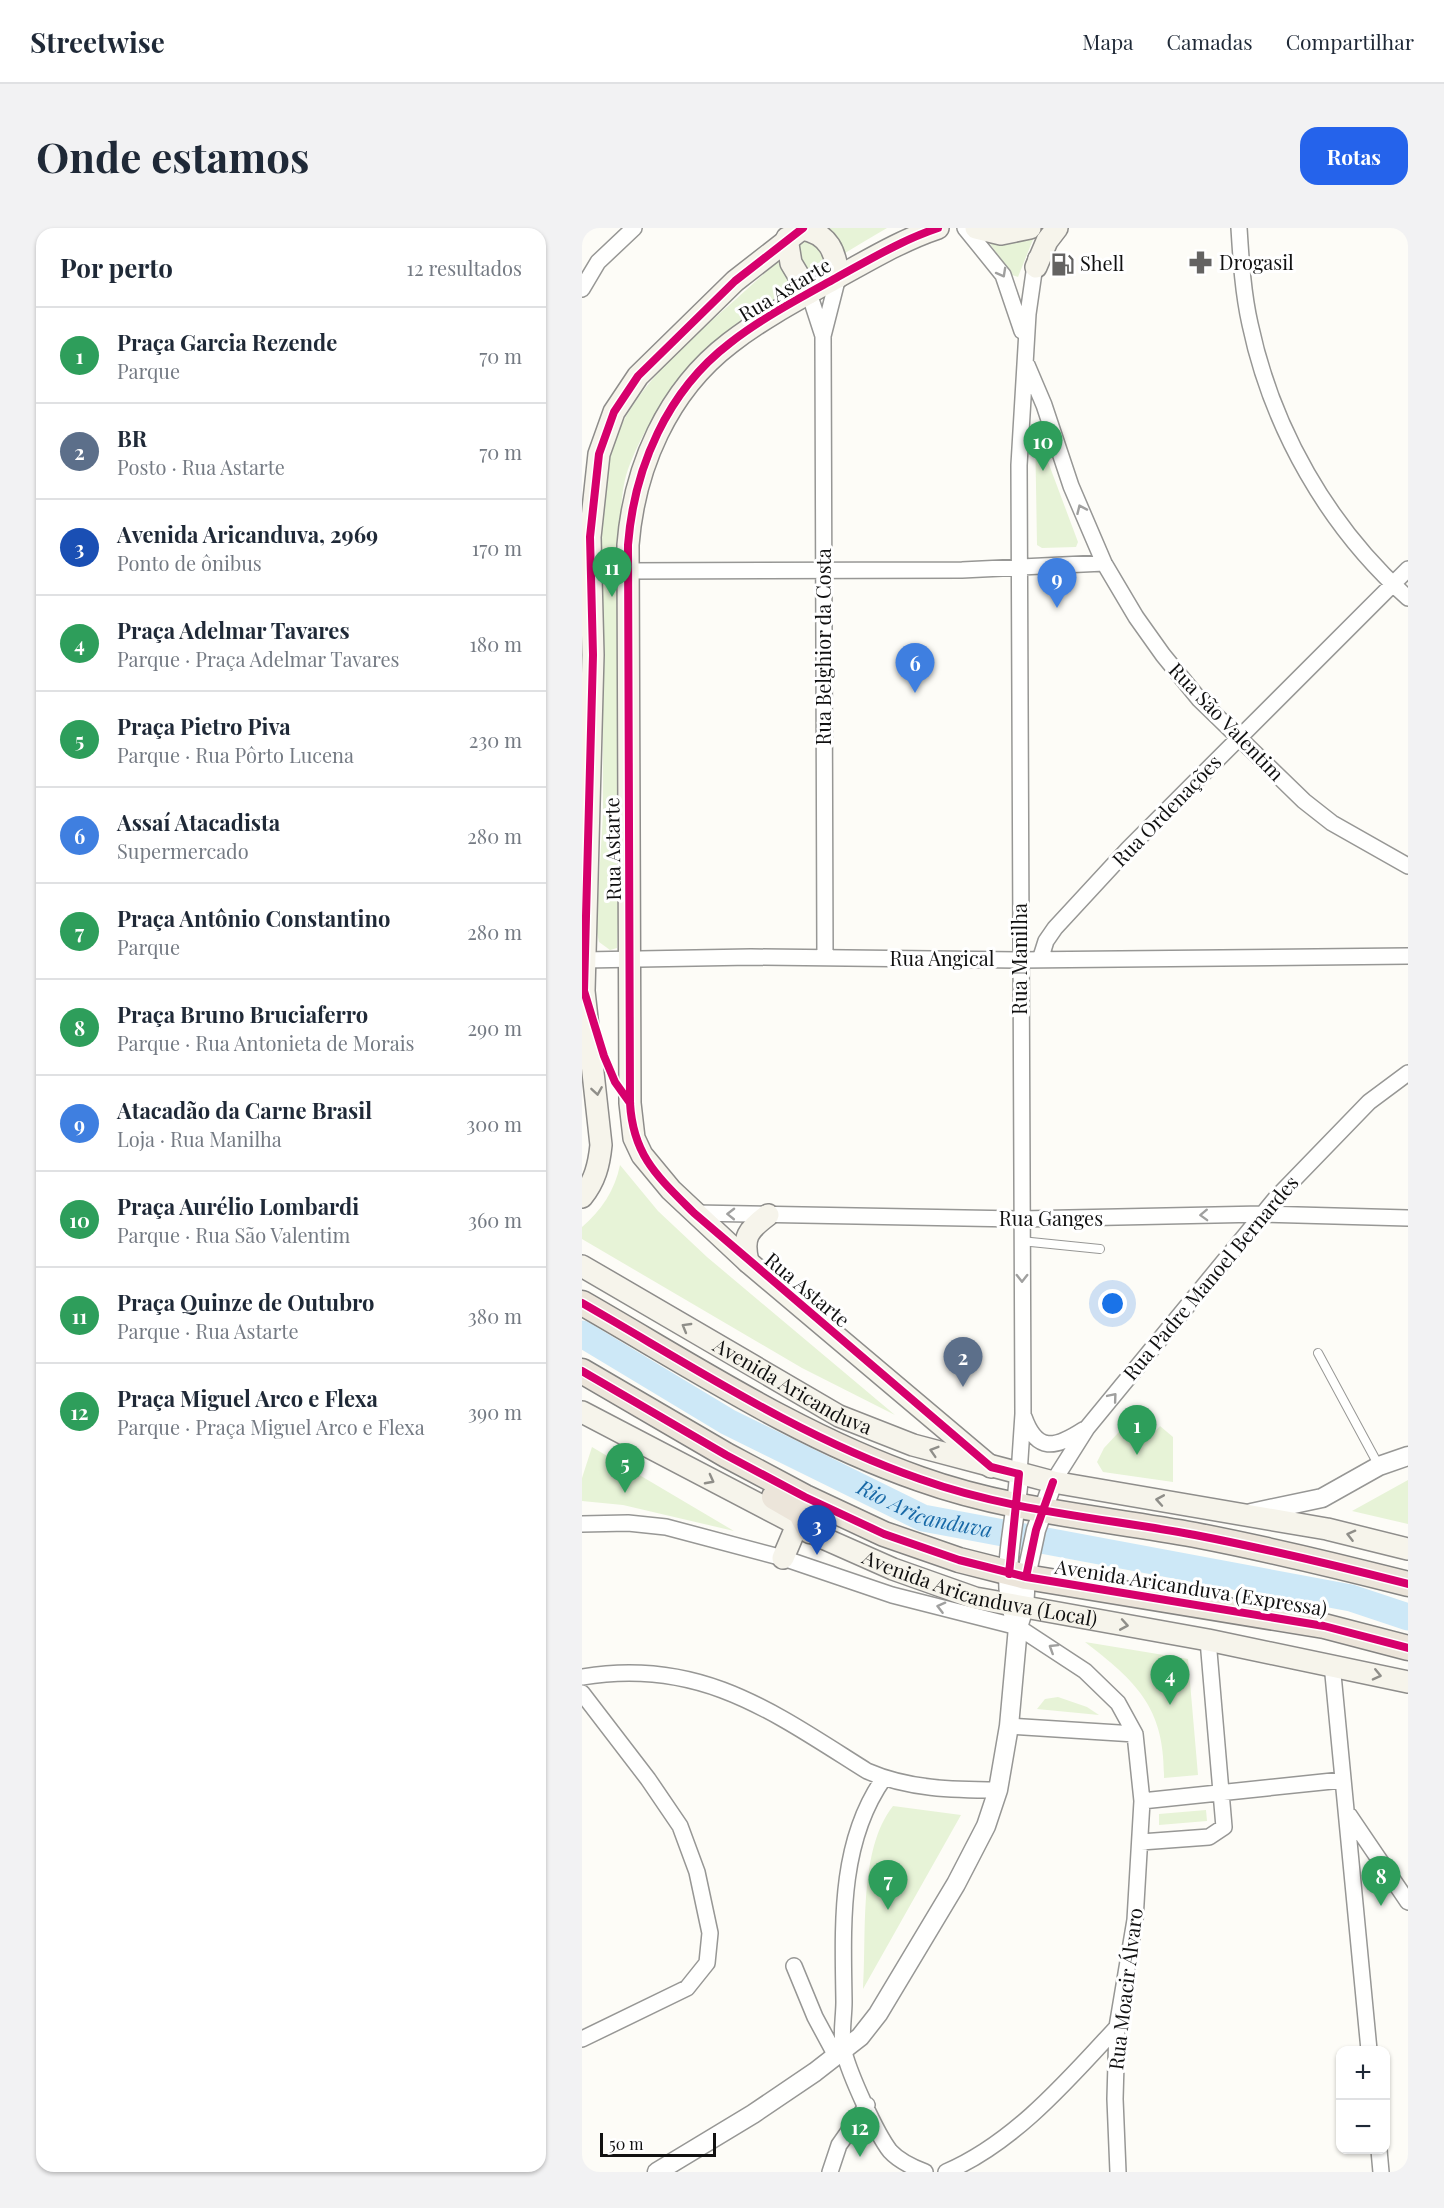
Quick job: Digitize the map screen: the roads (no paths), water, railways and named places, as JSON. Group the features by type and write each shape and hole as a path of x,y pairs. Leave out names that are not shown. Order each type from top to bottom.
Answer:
{"highway":[{"path":"582,1303 762,1410 843,1449 1016,1516 1039,1521 1195,1535 1408,1584"},
{"name":"Avenida Aricanduva (Expressa)","path":"582,1371 726,1455 884,1534 959,1560 1019,1566 1324,1626 1408,1648"},
{"path":"619,1392 628,1414 800,1512 803,1528"}],"main road":[{"name":"Rua Astarte","path":"938,228 915,236 809,293 728,344 703,368 671,408 657,433 634,495 627,571 630,1103 634,1138 654,1172 694,1213 748,1262 991,1467"},
{"path":"976,228 1000,234 1030,228"},
{"path":"1036,267 1047,241 1057,228"},
{"name":"Rua Astarte","path":"582,1197 600,1165 601,1145 597,1093 585,1047 584,960 586,537 599,454 610,420 626,392 657,356 689,324 797,232"},
{"path":"809,293 791,263 797,232 818,234 828,241 834,251 838,277"},
{"path":"748,1262 744,1245 746,1237 768,1215"},
{"name":"Avenida Aricanduva","path":"582,1266 839,1416 913,1445 1019,1474"},
{"name":"Avenida Aricanduva (Local)","path":"582,1412 803,1528 893,1569 1018,1613 1208,1640 1332,1664 1408,1682"},
{"path":"1019,1474 1053,1482 1327,1529 1408,1549"},
{"path":"783,1558 803,1528"}],"street":[{"path":"582,290 598,262 634,228"},
{"name":"Rua Manilha","path":"965,228 1003,275 1010,290 1026,344"},
{"name":"Rua Manilha","path":"1019,1566 1016,1516 1023,1414 1019,465 1027,365 1026,344 1039,228"},
{"path":"1239,228 1249,321 1265,379 1278,415 1314,484 1339,523 1392,584 1408,598"},
{"name":"Rua Belghior da Costa","path":"825,958 823,336 838,277"},
{"name":"Rua Belghior da Costa","path":"809,293 823,336"},
{"name":"Rua São Valentim","path":"1027,365 1044,405 1071,486 1104,563 1136,617 1163,655 1199,699 1275,775 1332,823 1408,866"},
{"path":"627,571 824,571 1104,563"},
{"name":"Rua Ordenações","path":"1040,960 1046,940 1055,928 1128,849 1408,568"},
{"name":"Rua Angical","path":"584,960 630,958 1040,960 1408,956"},
{"name":"Rua Padre Manoel Bernardes","path":"1019,1566 1053,1482 1087,1428 1308,1162 1370,1102 1408,1073"},
{"name":"Rua Ganges","path":"694,1213 1021,1219 1263,1214 1408,1218"},
{"path":"1023,1414 1033,1436 1050,1445 1062,1444 1087,1428"},
{"path":"1246,1514 1322,1498 1379,1466 1408,1456"},
{"path":"582,1524 628,1523 666,1527 783,1558 892,1595 1018,1613 1060,1652 1106,1689 1126,1716 1135,1734"},
{"path":"657,2172 753,2114 839,2053 871,2024 927,1934 977,1846 998,1790 1009,1726 1018,1613 1019,1566"},
{"path":"1141,1842 1198,1839 1216,1834 1225,1824 1208,1640"},
{"path":"1332,1664 1369,2046"},
{"path":"582,1677 604,1673 638,1674 709,1684 757,1702 867,1771 884,1778 911,1785 998,1790"},
{"path":"582,1693 648,1779 680,1826 697,1872 710,1933 706,1963 687,1988 582,2039"},
{"path":"1009,1726 1135,1734"},
{"name":"Rua Moacir Álvaro","path":"1118,2172 1115,2099 1117,2027 1135,1920 1141,1842 1142,1801 1135,1734"},
{"path":"839,2053 850,1860 864,1811 884,1778"},
{"path":"1142,1801 1342,1780"},
{"path":"1347,1813 1408,1902"},
{"path":"794,1966 815,2018 839,2053 890,2150 899,2159 925,2172"},
{"path":"946,2172 1005,2136 1070,2077 1117,2027"},
{"path":"830,2172 838,2145 867,2105"},
{"path":"1379,2154 1381,2172"}],"lane":[{"path":"1022,1241 1100,1249"},
{"path":"1318,1353 1379,1466"}],"waterway":[{"name":"Rio Aricanduva","path":"582,1334 728,1422 923,1518 1351,1598 1408,1617"}],"place":[{"name":"Drogasil","path":"1201,263"},
{"name":"Shell","path":"1062,264"},
{"name":"Praça Aurélio Lombardi","path":"1043,471"},
{"name":"Praça Quinze de Outubro","path":"612,597"},
{"name":"Atacadão da Carne Brasil","path":"1057,608"},
{"name":"Assaí Atacadista","path":"915,693"},
{"name":"BR","path":"963,1387"},
{"name":"Praça Garcia Rezende","path":"1137,1455"},
{"name":"Praça Pietro Piva","path":"625,1493"},
{"name":"Avenida Aricanduva, 2969","path":"817,1555"},
{"name":"Praça Adelmar Tavares","path":"1170,1705"},
{"name":"Praça Bruno Bruciaferro","path":"1381,1906"},
{"name":"Praça Antônio Constantino","path":"888,1910"},
{"name":"Praça Miguel Arco e Flexa","path":"860,2157"}]}
